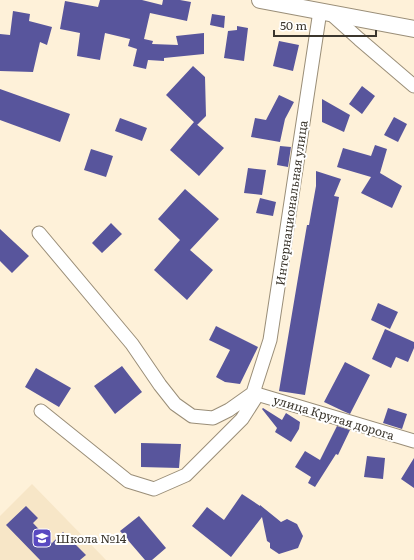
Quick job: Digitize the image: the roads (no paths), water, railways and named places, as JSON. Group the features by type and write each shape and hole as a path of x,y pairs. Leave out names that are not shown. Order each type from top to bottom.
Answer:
{"street":[{"path":"260,0 281,2 414,29"},
{"path":"325,12 414,86"},
{"name":"Интернациональная улица","path":"41,411 128,481 154,489 186,475 242,419 256,394 270,340 325,12"},
{"path":"39,232 132,344 175,404 192,416 213,418 256,394"},
{"name":"улица Крутая дорога","path":"256,394 414,441"}],"place":[{"name":"Школа №14","path":"42,538"}]}
